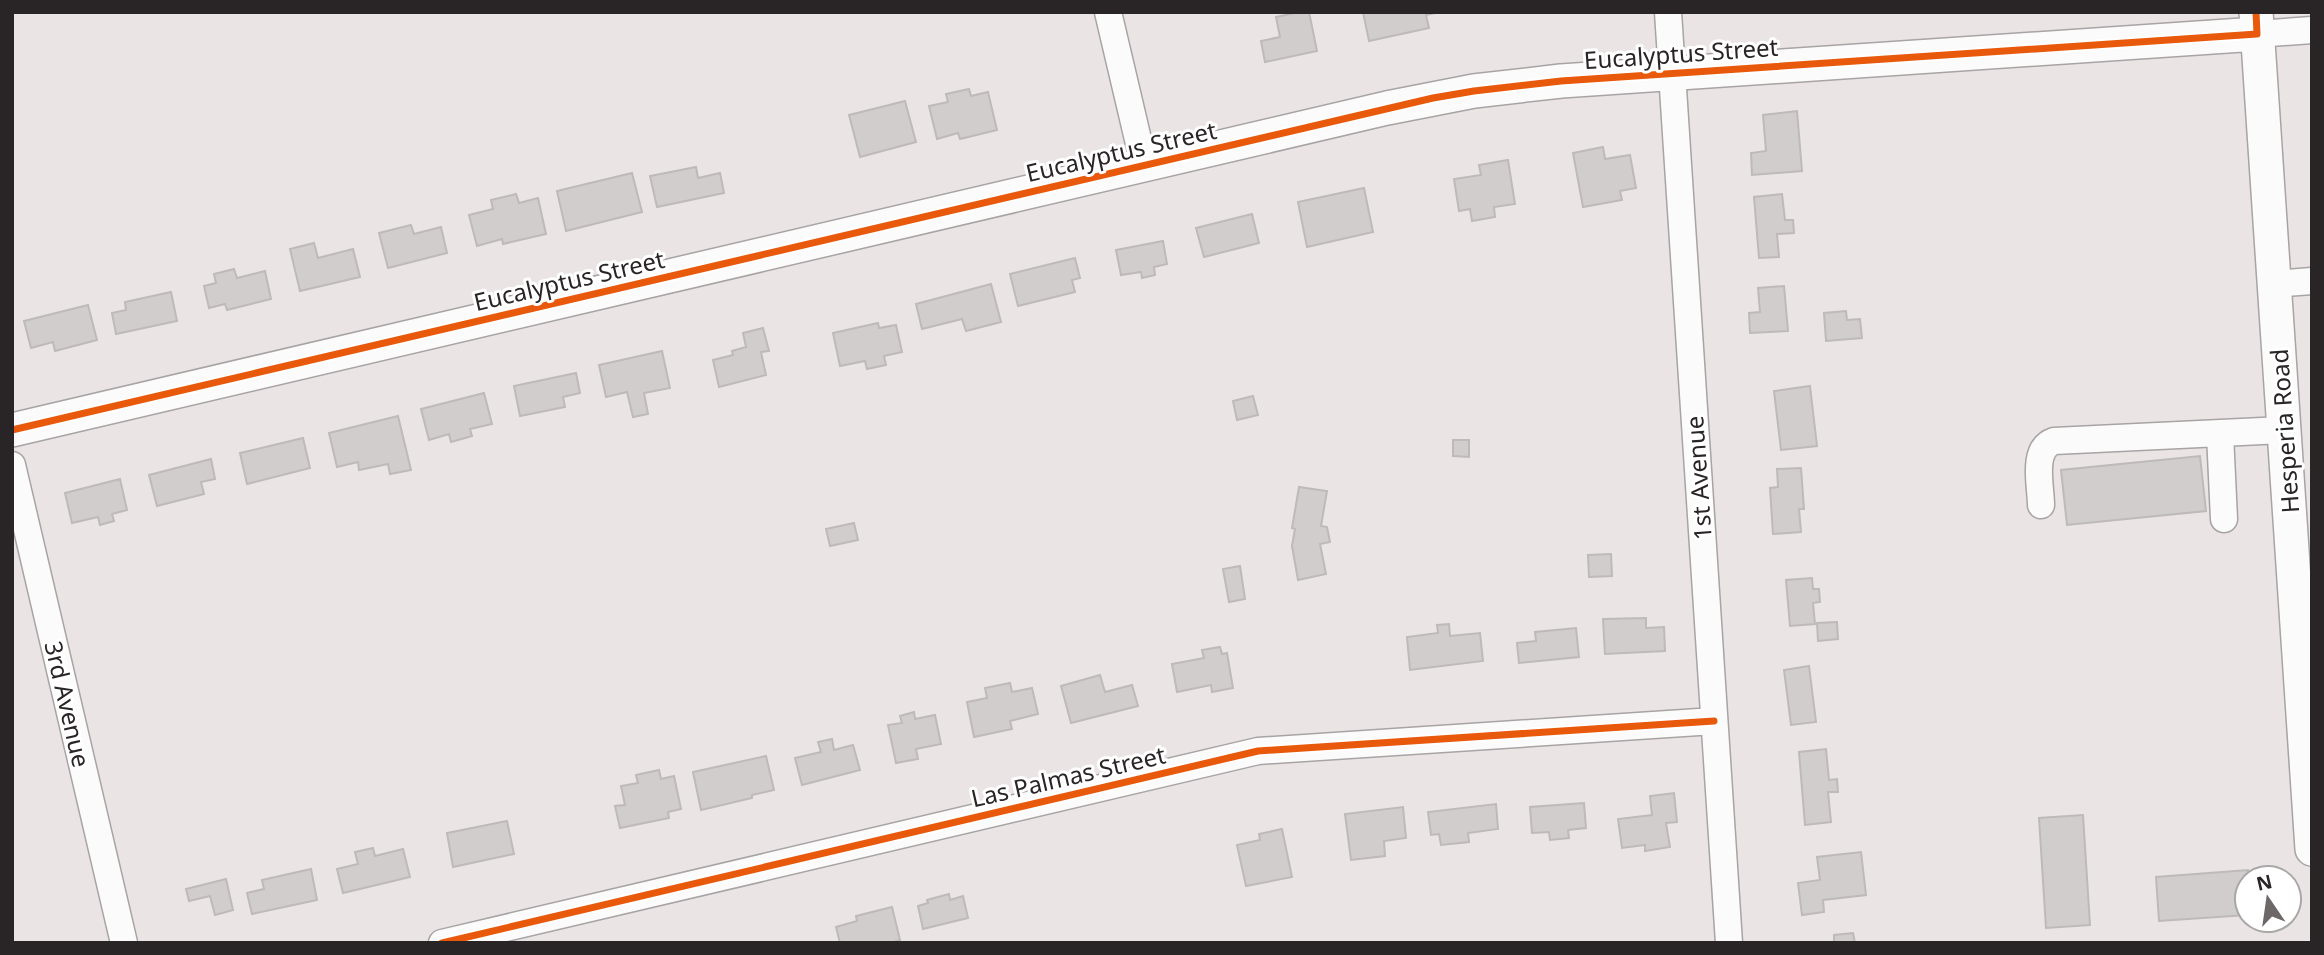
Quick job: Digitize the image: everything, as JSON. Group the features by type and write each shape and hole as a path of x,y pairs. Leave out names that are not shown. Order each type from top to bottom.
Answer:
{"main road":[{"name":"Eucalyptus Street","path":"12,430 1387,108 1474,91 1561,81 2257,23"},
{"name":"Hesperia Road","path":"2257,23 2283,430 2304,619 2312,849"}],"street":[{"path":"1108,12 1144,165"},
{"name":"1st Avenue","path":"1668,12 1729,943"},
{"name":"Eucalyptus Street","path":"2257,23 2312,30"},
{"path":"2274,284 2312,281"},
{"path":"2042,505 2040,458 2047,443 2283,430"},
{"path":"2220,434 2224,519"},
{"name":"3rd Avenue","path":"12,465 124,943"},
{"name":"Las Palmas Street","path":"442,943 1258,751 1713,721"}],"building":[{"path":"1309,12 1317,51 1265,62 1261,41 1280,37 1276,17"},
{"path":"1363,12 1436,13 1426,15 1429,28 1369,41"},
{"path":"969,89 971,96 988,92 997,130 960,139 958,133 937,139 929,106 948,102 946,94"},
{"path":"905,101 916,142 860,157 849,115"},
{"path":"1797,111 1802,171 1752,175 1751,153 1766,151 1763,115"},
{"path":"1603,147 1605,159 1630,155 1636,188 1620,191 1622,200 1583,207 1573,153"},
{"path":"1508,160 1515,204 1494,207 1495,217 1472,221 1470,209 1459,211 1454,179 1481,175 1479,165"},
{"path":"696,167 698,178 720,173 724,193 657,207 650,176"},
{"path":"632,173 642,212 566,231 557,191"},
{"path":"1364,188 1373,232 1307,247 1298,202"},
{"path":"516,194 519,203 538,198 546,234 503,244 502,239 477,246 469,215 493,209 491,200"},
{"path":"1782,194 1785,220 1793,220 1794,233 1777,234 1779,257 1759,258 1754,197"},
{"path":"1252,214 1259,243 1204,257 1196,228"},
{"path":"411,225 414,234 441,227 447,253 388,268 379,233"},
{"path":"1163,241 1167,264 1154,267 1155,275 1142,278 1141,272 1121,275 1116,250"},
{"path":"314,243 318,258 353,249 360,277 300,291 290,249"},
{"path":"1075,258 1080,278 1072,280 1075,292 1018,306 1010,274"},
{"path":"234,269 237,278 265,271 271,299 227,310 225,304 209,308 204,286 216,283 214,274"},
{"path":"991,284 1001,322 966,331 962,319 922,329 916,304"},
{"path":"1784,286 1788,331 1750,333 1749,313 1760,312 1758,288"},
{"path":"171,292 177,321 116,334 112,313 126,310 125,302"},
{"path":"88,305 97,340 55,351 53,342 31,348 24,321"},
{"path":"1846,311 1847,320 1860,319 1862,338 1826,341 1824,313"},
{"path":"878,323 879,328 896,325 902,352 884,356 886,365 867,369 865,361 840,366 833,333"},
{"path":"763,328 769,351 761,352 766,375 719,387 713,360 733,355 732,351 746,347 743,333"},
{"path":"662,351 670,388 644,393 648,414 633,417 627,392 606,397 599,365"},
{"path":"576,373 580,393 563,397 565,407 520,416 514,386"},
{"path":"1810,386 1817,446 1781,450 1774,391"},
{"path":"484,393 492,424 470,429 472,436 451,442 449,434 429,440 421,409"},
{"path":"1253,396 1258,415 1237,420 1233,401"},
{"path":"398,416 411,470 390,474 388,464 359,470 358,462 337,467 329,433"},
{"path":"303,438 310,468 247,484 240,453"},
{"path":"1453,440 1469,440 1469,457 1453,456"},
{"path":"2200,456 2206,511 2067,525 2061,470"},
{"path":"211,459 215,479 201,482 204,494 157,506 149,475"},
{"path":"1801,468 1804,509 1799,509 1801,532 1773,534 1770,488 1778,487 1777,469"},
{"path":"120,479 127,510 112,514 114,521 100,525 98,517 72,523 65,493"},
{"path":"1299,487 1327,491 1321,526 1327,527 1330,542 1320,544 1326,574 1298,580 1292,546 1295,529 1292,528"},
{"path":"854,523 858,540 830,546 826,529"},
{"path":"1611,554 1612,576 1589,577 1588,555"},
{"path":"1240,566 1245,599 1229,602 1223,569"},
{"path":"1812,578 1813,589 1819,589 1820,602 1813,603 1815,624 1790,626 1786,580"},
{"path":"1646,618 1646,628 1664,627 1665,651 1605,654 1603,619"},
{"path":"1837,622 1838,639 1818,641 1817,623"},
{"path":"1449,624 1450,636 1480,633 1483,661 1410,670 1407,637 1438,633 1437,625"},
{"path":"1576,628 1579,657 1519,663 1517,643 1536,641 1535,632"},
{"path":"1220,647 1222,654 1227,653 1233,688 1212,692 1211,685 1177,692 1172,664 1204,658 1202,650"},
{"path":"1809,666 1816,722 1791,725 1784,670"},
{"path":"1100,675 1105,692 1132,685 1138,706 1071,723 1061,686"},
{"path":"1010,683 1012,692 1032,688 1038,714 1010,721 1012,729 974,737 967,702 987,698 985,688"},
{"path":"914,712 915,719 935,715 941,744 916,749 918,759 896,763 888,725 902,723 900,716"},
{"path":"832,739 834,750 853,745 860,770 802,785 795,758 821,752 818,742"},
{"path":"1826,749 1829,780 1837,779 1838,792 1828,792 1831,822 1805,825 1799,752"},
{"path":"766,756 774,790 701,810 693,772"},
{"path":"659,770 661,779 674,776 681,809 668,812 669,818 620,828 615,806 625,805 621,786 638,783 636,775"},
{"path":"1674,793 1677,822 1666,823 1670,847 1645,851 1645,845 1622,848 1618,819 1652,815 1650,796"},
{"path":"1584,803 1586,828 1568,830 1569,838 1550,840 1549,832 1532,833 1530,807"},
{"path":"1496,804 1498,829 1468,833 1469,842 1441,845 1439,834 1431,835 1428,812"},
{"path":"1403,807 1406,838 1384,841 1385,856 1351,860 1345,814"},
{"path":"2083,815 2090,925 2046,928 2039,818"},
{"path":"507,821 514,854 453,867 447,833"},
{"path":"1282,829 1292,877 1246,886 1237,845 1260,840 1259,834"},
{"path":"373,848 375,856 403,849 410,877 343,893 337,869 358,864 355,852"},
{"path":"1861,852 1866,895 1823,900 1824,912 1802,915 1798,883 1820,880 1817,857"},
{"path":"311,869 317,900 252,914 247,893 264,889 262,880"},
{"path":"2233,871 2233,916 2159,921 2156,877"},
{"path":"226,879 233,910 215,915 210,896 189,901 186,889"},
{"path":"949,894 950,900 963,896 968,918 923,929 918,906 928,903 927,900"},
{"path":"892,907 900,940 891,943 840,943 836,927 857,921 856,916"},
{"path":"1853,933 1855,943 1834,943 1834,935"}],"cycle path":[{"path":"12,430 1433,98 1561,81 2257,34 2256,12"},
{"path":"442,943 1258,751 1714,721"}]}
